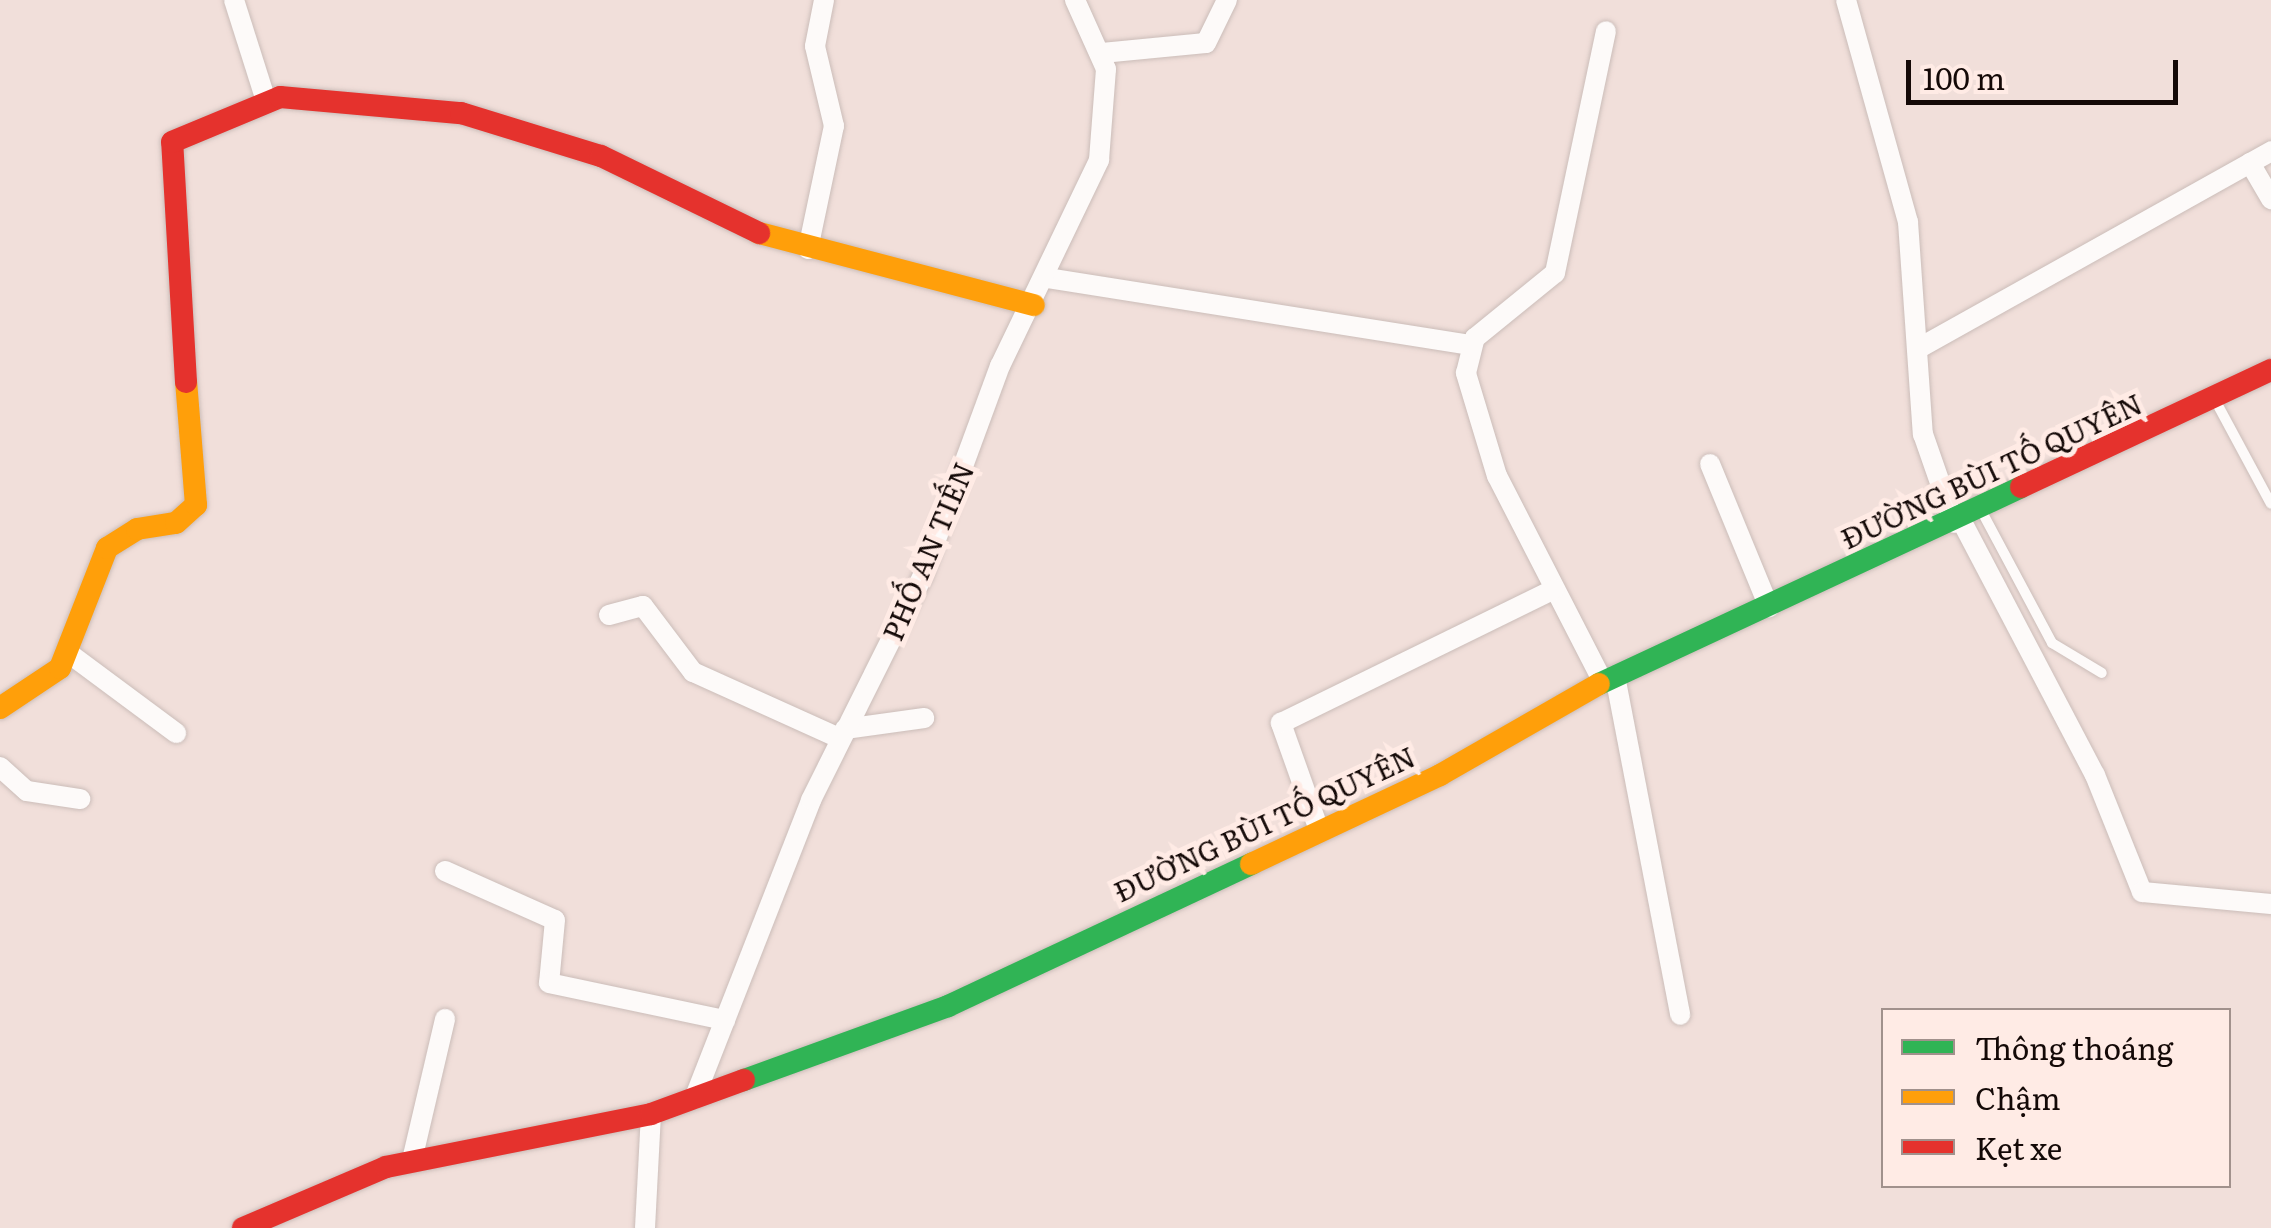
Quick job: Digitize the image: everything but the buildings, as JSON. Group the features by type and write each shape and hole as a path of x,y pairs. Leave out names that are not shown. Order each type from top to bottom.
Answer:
{"street":[{"path":"234,0 266,101"},
{"path":"808,249 834,126 815,46 824,0"},
{"name":"PHỐ AN TIẾN","path":"694,1098 842,734 923,574 1000,366 1047,278 1098,160 1109,94 1102,53 1075,0"},
{"path":"1102,53 1206,44 1227,0"},
{"path":"1846,0 1908,222 1921,346 1926,451 1965,517 2095,775 2142,892 2271,904"},
{"path":"1047,278 1471,344 1556,273 1606,31"},
{"path":"0,708 53,676 67,652 107,548 137,529 176,523 196,505 172,142 266,101 323,97 494,122 601,156 727,220 808,249 1034,305"},
{"path":"1921,346 2271,151"},
{"path":"2250,162 2271,199"},
{"path":"1471,344 1473,410 1554,590 1609,679 1680,1014"},
{"name":"ĐƯỜNG BÙI TỐ QUYÊN","path":"243,1228 412,1160 650,1114 948,1006 1440,775 1609,679 1965,517 2271,370"},
{"path":"1710,464 1769,607"},
{"path":"1320,830 1281,723 1554,590"},
{"path":"610,615 643,606 693,672 842,734 924,718"},
{"path":"67,652 176,733"},
{"path":"0,767 28,791 80,799"},
{"path":"445,871 555,920 549,982 724,1020"},
{"path":"412,1160 445,1018"},
{"path":"645,1228 650,1114"}],"lane":[{"path":"2214,398 2271,504"},
{"path":"1965,517 2052,643 2102,673"}],"traffic: fast":[{"path":"1599,684 2021,487"},
{"path":"744,1080 948,1006 1251,864"}],"traffic: slow":[{"path":"759,233 1034,305"},
{"path":"0,708 60,668 107,548 137,529 176,523 196,505 186,382"},
{"path":"1251,864 1440,775 1599,684"}],"traffic: jam":[{"path":"186,382 172,142 280,97 461,113 601,156 759,233"},
{"path":"2021,487 2271,370"},
{"path":"243,1228 386,1167 651,1114 744,1080"}]}
